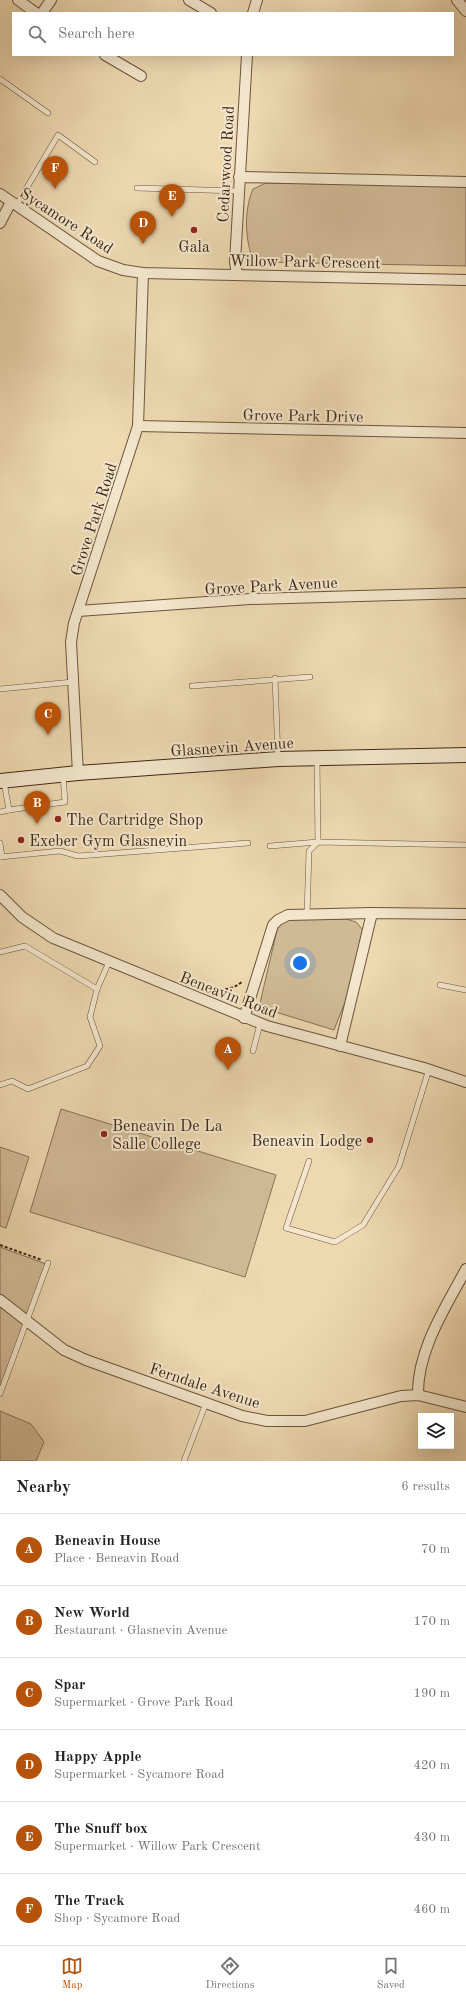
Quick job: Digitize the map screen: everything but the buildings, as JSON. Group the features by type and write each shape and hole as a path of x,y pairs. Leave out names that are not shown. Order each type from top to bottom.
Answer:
{"main road":[{"name":"Glasnevin Avenue","path":"2,781 64,774 278,759 466,755"}],"street":[{"path":"18,0 35,12"},
{"path":"43,12 51,0"},
{"path":"189,0 209,12"},
{"path":"253,12 257,0"},
{"path":"457,0 466,11"},
{"path":"107,56 141,76"},
{"name":"Cedarwood Road","path":"237,274 235,262 238,191 247,56"},
{"path":"239,177 466,182"},
{"name":"Sycamore Road","path":"0,194 98,261 122,270 143,273"},
{"path":"0,223 13,204"},
{"name":"Willow Park Crescent","path":"143,273 466,280"},
{"name":"Grove Park Road","path":"78,773 71,642 74,623 138,426 143,273"},
{"name":"Grove Park Drive","path":"138,426 466,433"},
{"name":"Grove Park Avenue","path":"78,611 250,599 466,593"},
{"name":"Beneavin Road","path":"0,895 22,917 53,938 244,1018 260,1024 429,1069 466,1082"},
{"path":"340,1046 372,913"},
{"path":"244,1018 273,925 278,920 288,915 372,913 466,914"},
{"path":"418,1395 420,1368 435,1330 466,1269"},
{"name":"Ferndale Avenue","path":"0,1300 64,1350 242,1416 267,1420 305,1421 401,1396 418,1395 466,1407"}],"lane":[{"path":"0,79 48,113"},
{"path":"13,204 58,135 95,162"},
{"path":"137,188 238,191"},
{"path":"192,686 275,678 310,677"},
{"path":"275,678 278,759"},
{"path":"0,689 73,682"},
{"path":"307,915 309,851 318,842 317,758"},
{"path":"0,812 64,802 64,774"},
{"path":"2,781 9,810"},
{"path":"270,846 318,842 466,845"},
{"path":"0,843 1,857 60,852 78,856 248,843"},
{"path":"0,952 25,946 97,989"},
{"path":"0,1085 12,1081 28,1089 87,1066 100,1046 90,1017 97,989 110,962"},
{"path":"440,985 466,990"},
{"path":"254,1051 260,1024"},
{"path":"309,1161 286,1228 335,1242 363,1225 399,1166 429,1069"},
{"path":"0,1394 48,1263"},
{"path":"184,1461 206,1403"}],"path":[{"path":"221,991 235,988 245,978"},
{"path":"187,979 249,1003"},
{"path":"0,1245 48,1263"}],"shaded area":[{"path":"266,183 466,186 466,266 263,262 252,258 246,223 248,206 253,189"},
{"path":"291,919 346,919 356,922 363,930 353,982 334,1030 269,1010 260,1003 278,926"},
{"path":"61,1109 276,1175 245,1277 30,1212"},
{"path":"0,1147 29,1157 6,1228 0,1226"},
{"path":"0,1247 46,1264 0,1392"},
{"path":"0,1411 31,1424 44,1442 36,1461 0,1461"}],"place":[{"name":"The Track","path":"55,189"},
{"name":"The Snuff box","path":"172,217"},
{"name":"Gala","path":"194,230"},
{"name":"Happy Apple","path":"143,244"},
{"name":"Spar","path":"48,735"},
{"name":"The Cartridge Shop","path":"58,819"},
{"name":"New World","path":"37,824"},
{"name":"Exeber Gym Glasnevin","path":"21,840"},
{"name":"Beneavin House","path":"228,1070"},
{"name":"Beneavin De La Salle College","path":"104,1134"},
{"name":"Beneavin Lodge","path":"370,1140"}]}
